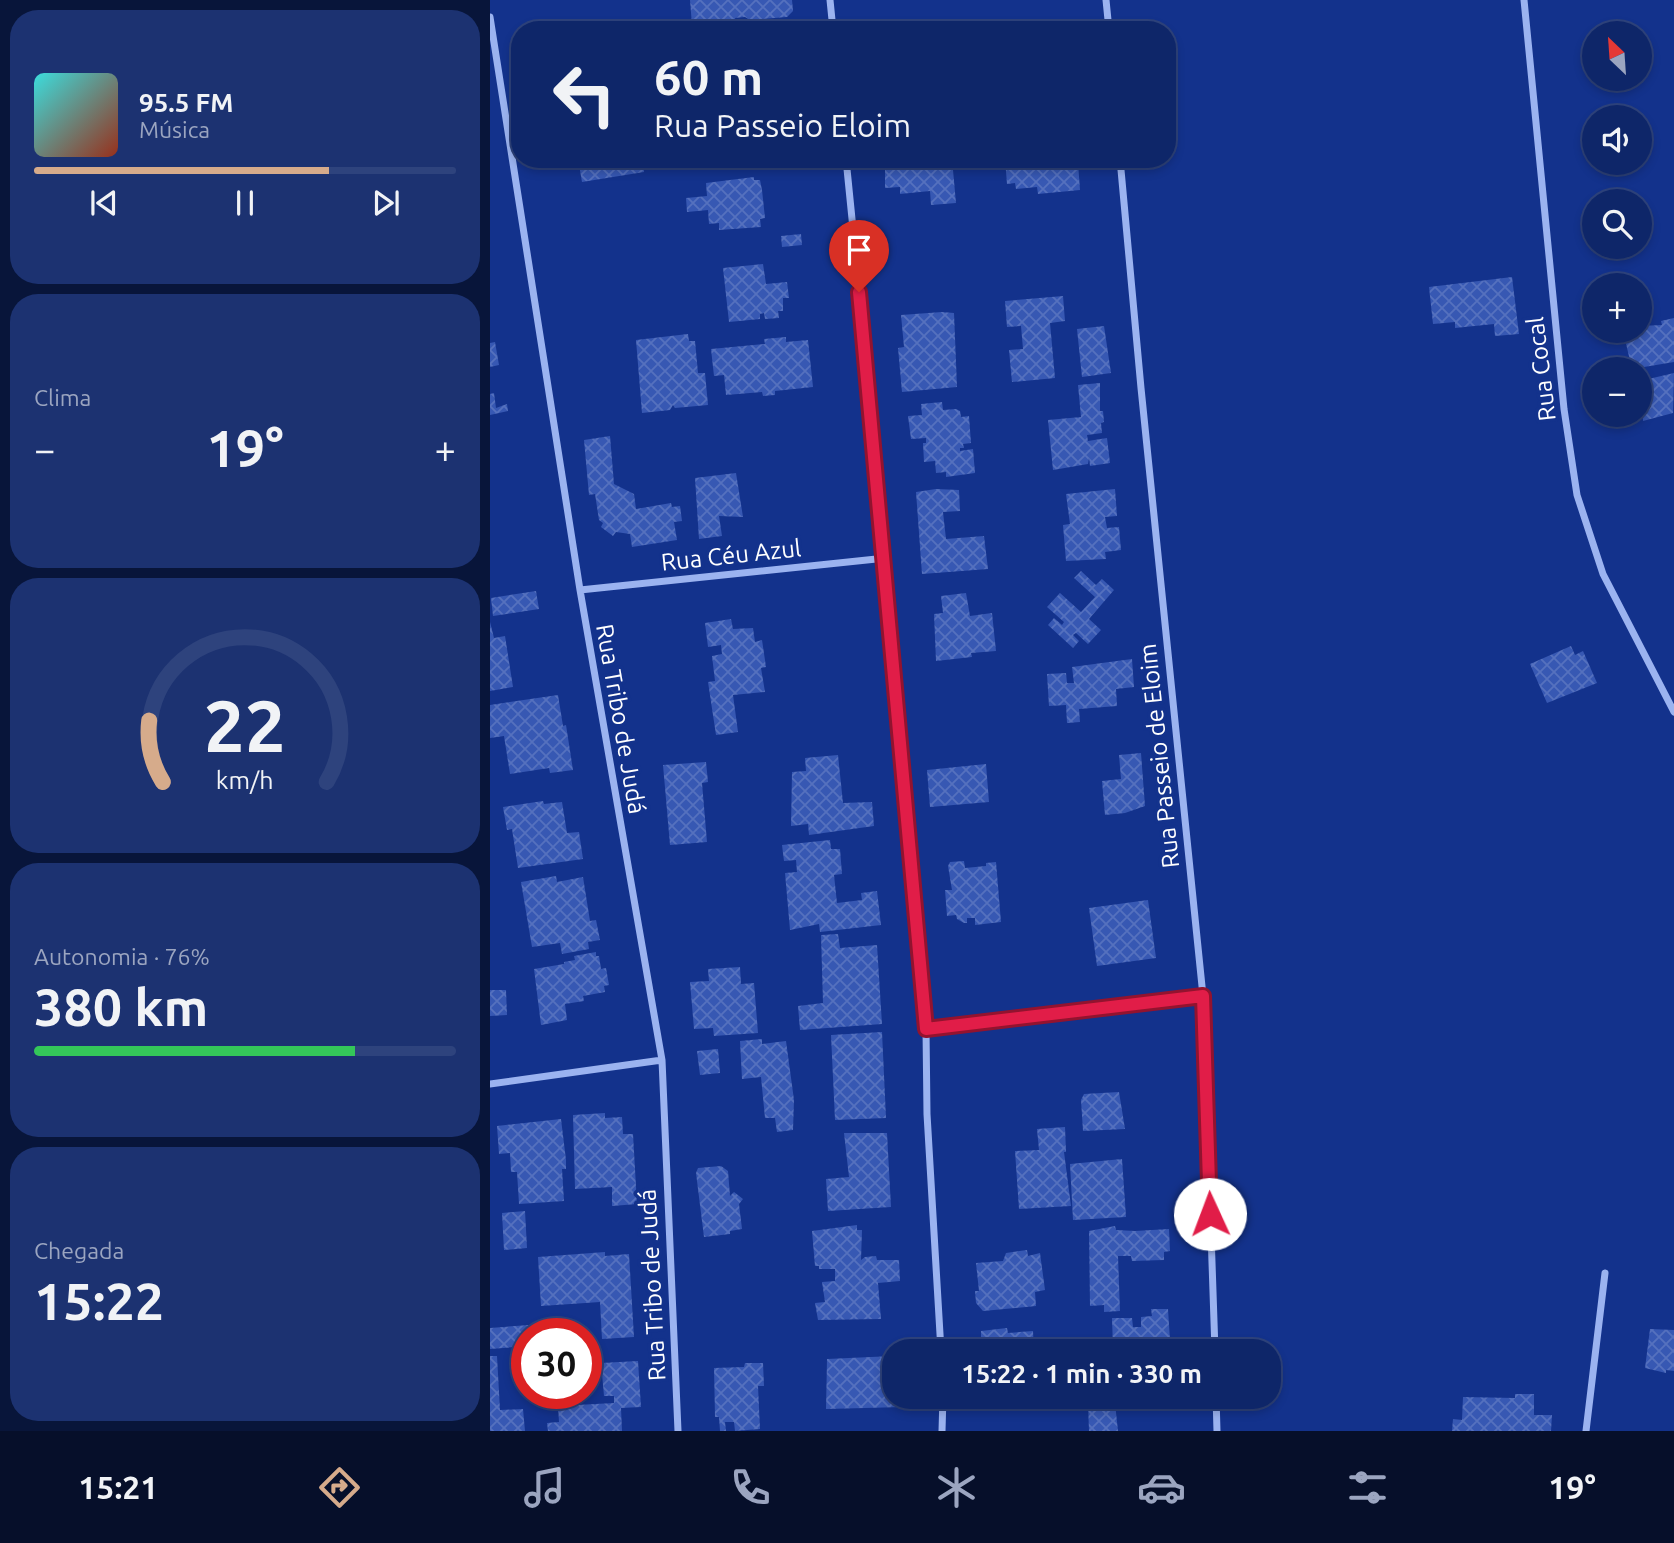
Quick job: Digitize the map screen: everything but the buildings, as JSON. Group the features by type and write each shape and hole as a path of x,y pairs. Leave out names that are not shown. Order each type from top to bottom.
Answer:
{"street":[{"path":"830,0 832,21"},
{"path":"1106,0 1108,21"},
{"name":"Rua Cocal","path":"1524,0 1564,409 1577,495 1603,575 1674,712"},
{"name":"Rua Tribo de Judá","path":"490,17 511,151"},
{"name":"Rua Tribo de Judá","path":"514,168 580,590 662,1060 678,1431"},
{"path":"847,168 886,558 926,1029 927,1114 940,1339"},
{"name":"Rua Passeio de Eloim","path":"1121,168 1140,388 1203,996 1214,1339"},
{"name":"Rua Céu Azul","path":"580,590 886,558"},
{"path":"926,1029 1203,996"},
{"path":"490,1084 662,1060"},
{"path":"1586,1431 1605,1273"},
{"path":"942,1431 943,1409"},
{"path":"1216,1409 1217,1431"}],"route":[{"path":"859,292 886,558 926,1029 1203,996 1210,1214"}]}
